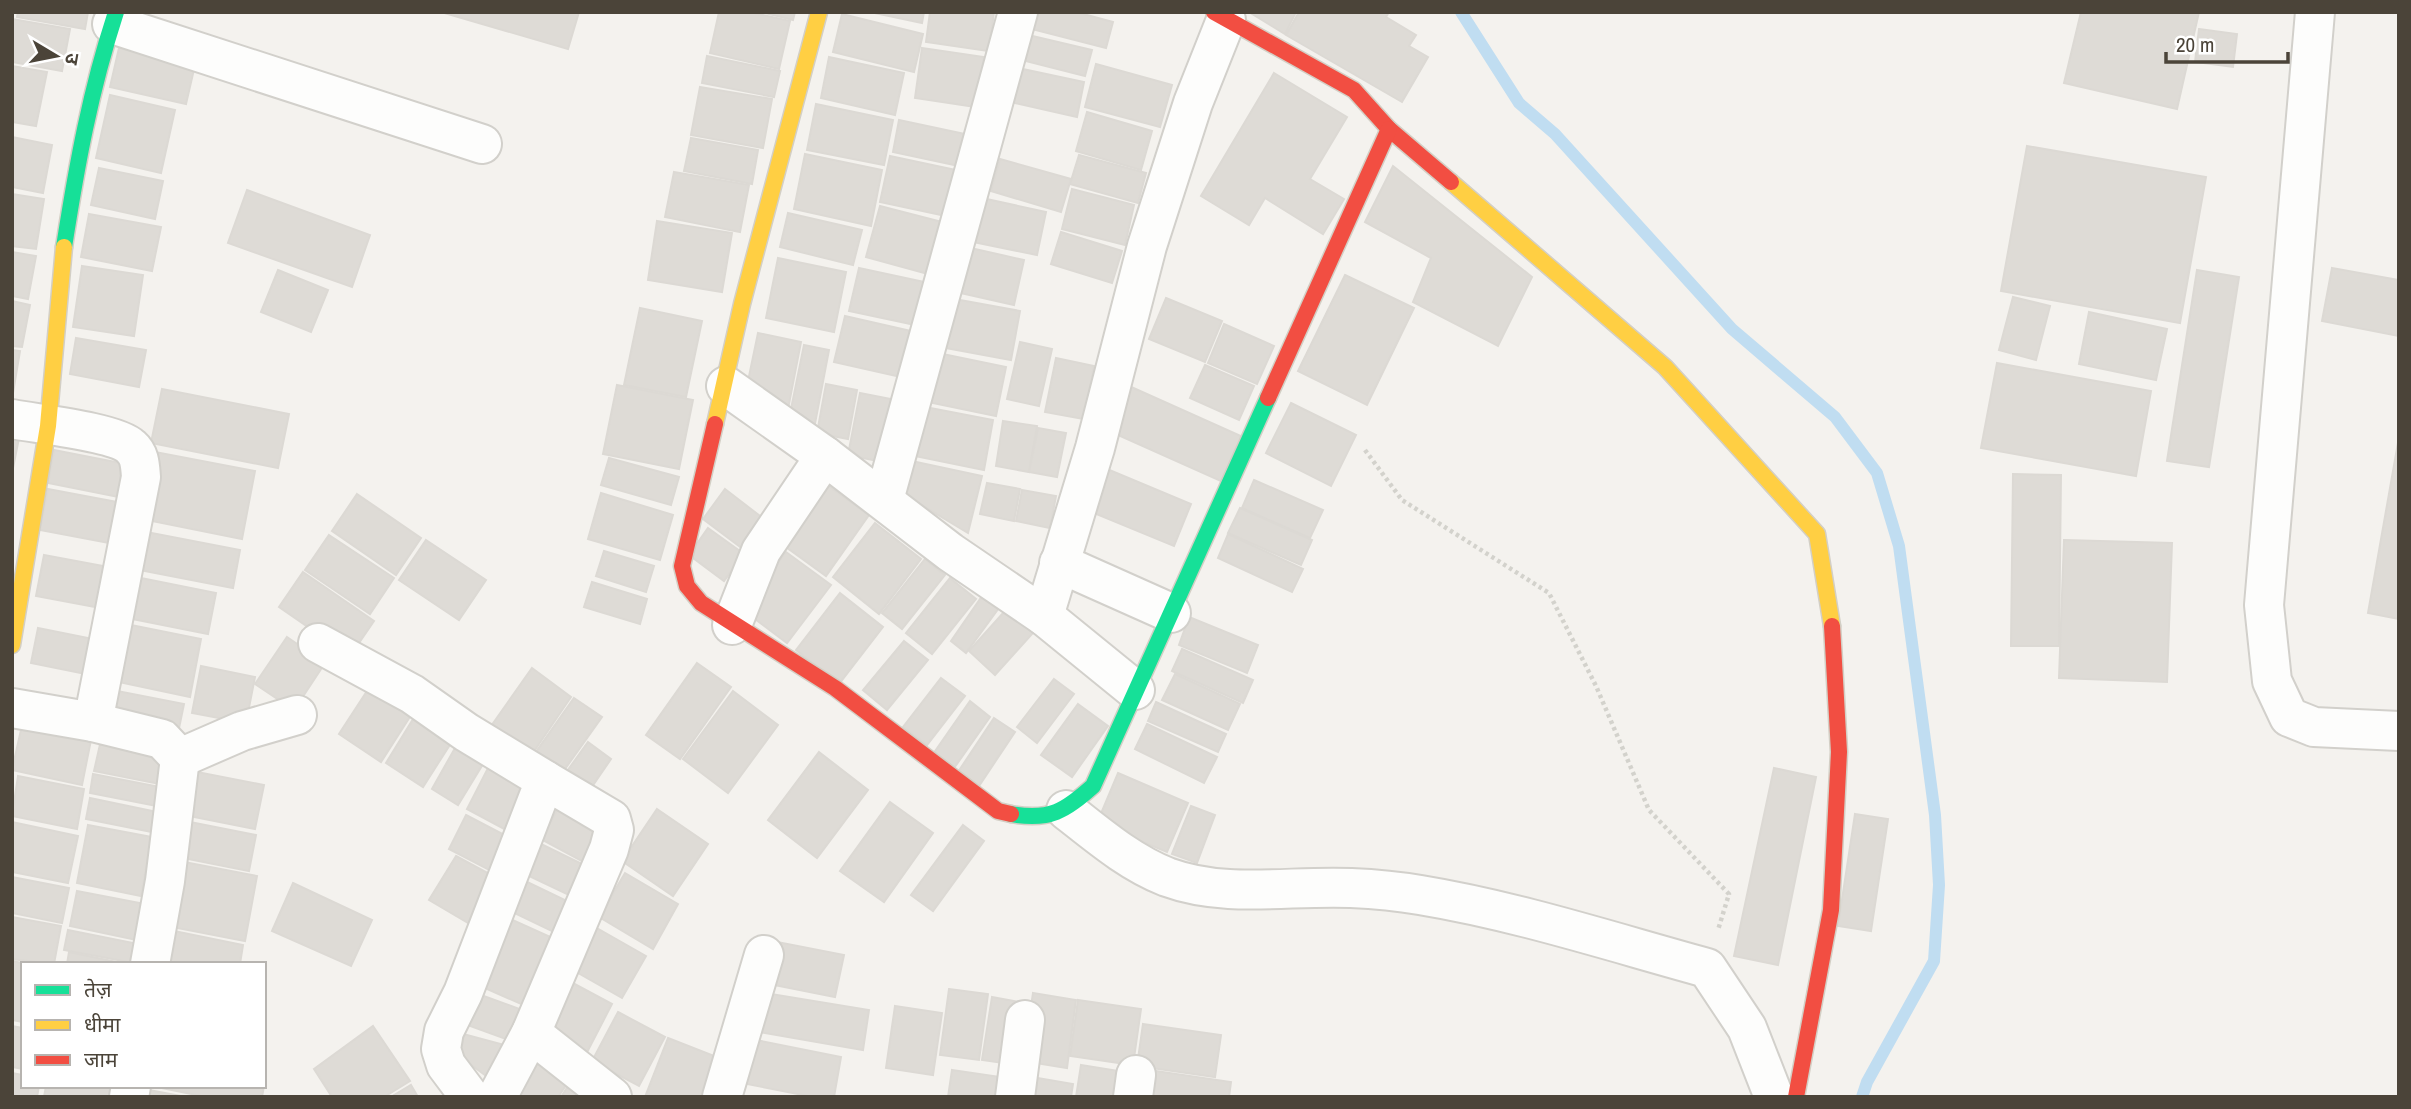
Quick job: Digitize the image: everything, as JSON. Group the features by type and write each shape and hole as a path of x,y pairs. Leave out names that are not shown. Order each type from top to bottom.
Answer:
{"street":[{"path":"819,12 742,304 726,386 682,566 687,586 701,603 835,688 998,811 1033,818 1066,810 1093,786 1389,129"},
{"path":"884,500 919,364 1018,12"},
{"path":"2315,12 2264,605 2272,681 2289,717 2314,727 2399,732"},
{"path":"1044,616 1095,448 1146,246 1220,16 1354,90 1389,129 1665,367 1817,534 1833,633 1839,752 1831,910 1796,1097"},
{"path":"12,645 30,422 61,268 82,134 114,18 482,144"},
{"path":"726,386 825,456 950,552 1044,616 1135,690"},
{"path":"30,422 110,437 129,445 139,457 141,477 93,722"},
{"path":"732,625 761,551 825,456"},
{"path":"1059,563 1171,613"},
{"path":"318,643 412,694 466,732 611,819 614,830 609,849 531,1033 497,1097"},
{"path":"12,708 93,722 162,739 180,758"},
{"path":"180,758 242,731 297,715"},
{"path":"150,962 165,881 180,758"},
{"path":"470,1097 446,1065 441,1049 444,1031 463,993 545,780"},
{"path":"1066,810 1113,848 1167,877 1205,887 1245,890 1350,888 1416,894 1476,905 1707,968 1747,1028 1774,1097"},
{"path":"722,1097 764,955"},
{"path":"1015,1097 1025,1020"},
{"path":"531,1033 612,1097"}],"path":[{"path":"1364,450 1402,500 1549,593 1596,686 1649,810 1729,894 1707,968"}],"building":[{"path":"18,12 88,12 85,29 17,17"},
{"path":"441,12 579,12 568,49"},
{"path":"719,12 750,12 790,21 779,69 710,53"},
{"path":"761,12 795,12 793,20"},
{"path":"870,12 924,12 922,23"},
{"path":"930,12 994,12 989,51 926,42"},
{"path":"1032,12 1076,12 1113,22 1106,48 1028,28"},
{"path":"1249,12 1296,12 1285,34"},
{"path":"1299,12 1389,12 1386,17 1416,35 1409,46 1428,57 1402,102 1286,35"},
{"path":"2081,12 2199,12 2177,109 2064,83"},
{"path":"842,14 923,34 914,72 833,52"},
{"path":"12,19 70,29 62,71 12,62"},
{"path":"2199,29 2237,34 2233,67 2195,62"},
{"path":"1024,34 1092,50 1085,76 1018,59"},
{"path":"119,48 195,65 186,104 110,87"},
{"path":"922,48 984,57 976,107 915,98"},
{"path":"707,56 780,71 774,97 702,83"},
{"path":"829,57 904,73 895,115 821,98"},
{"path":"1096,64 1172,85 1160,127 1085,107"},
{"path":"12,66 47,72 36,126 12,122"},
{"path":"1013,67 1084,82 1077,117 1006,101"},
{"path":"1274,73 1347,117 1310,179 1344,199 1323,234 1265,198 1249,225 1201,196"},
{"path":"700,87 772,99 763,148 691,135"},
{"path":"110,95 175,110 161,173 96,158"},
{"path":"816,104 893,120 884,165 807,150"},
{"path":"1087,112 1152,131 1141,170 1076,151"},
{"path":"899,120 965,134 959,166 893,152"},
{"path":"12,137 52,145 43,193 12,187"},
{"path":"691,138 758,150 752,184 684,171"},
{"path":"2027,146 2206,177 2180,323 2001,291"},
{"path":"805,154 882,170 871,226 794,209"},
{"path":"1079,155 1146,173 1138,203 1070,184"},
{"path":"890,156 956,170 946,216 880,202"},
{"path":"1000,159 1071,179 1061,212 991,191"},
{"path":"1393,166 1532,277 1498,346 1413,302 1431,258 1365,222"},
{"path":"99,168 163,181 155,219 91,205"},
{"path":"674,172 749,185 740,232 665,217"},
{"path":"1072,189 1134,205 1125,245 1062,229"},
{"path":"247,190 370,235 352,287 228,243"},
{"path":"12,194 44,199 36,249 12,246"},
{"path":"982,198 1046,212 1037,255 973,242"},
{"path":"880,206 942,222 928,274 866,257"},
{"path":"788,213 862,230 853,265 780,247"},
{"path":"89,214 161,227 152,271 81,257"},
{"path":"657,221 732,233 722,292 648,280"},
{"path":"1061,232 1122,251 1112,283 1051,264"},
{"path":"966,247 1024,260 1014,305 956,292"},
{"path":"12,252 36,256 28,299 12,296"},
{"path":"778,258 846,272 834,332 766,318"},
{"path":"82,266 143,275 134,336 73,327"},
{"path":"859,268 929,283 920,326 849,311"},
{"path":"2332,268 2399,280 2399,336 2322,321"},
{"path":"278,270 328,290 311,332 261,312"},
{"path":"2197,270 2239,277 2209,467 2167,461"},
{"path":"1345,275 1414,308 1367,405 1298,371"},
{"path":"2013,297 2050,306 2036,360 1999,350"},
{"path":"949,298 1020,311 1011,360 940,347"},
{"path":"1166,298 1222,321 1205,362 1149,339"},
{"path":"12,301 30,305 22,347 12,346"},
{"path":"640,308 702,321 686,397 624,385"},
{"path":"2089,312 2167,329 2156,380 2079,364"},
{"path":"845,316 911,331 901,377 834,362"},
{"path":"1224,324 1274,346 1257,384 1208,363"},
{"path":"758,333 801,342 788,409 747,386"},
{"path":"76,338 146,350 139,387 70,374"},
{"path":"1020,342 1052,349 1039,406 1007,399"},
{"path":"804,345 829,350 814,429 790,414"},
{"path":"12,350 20,351 13,393 12,393"},
{"path":"933,352 1006,367 996,416 923,401"},
{"path":"1056,358 1094,366 1084,419 1045,412"},
{"path":"1997,363 2151,391 2136,476 1981,448"},
{"path":"1205,365 1254,386 1239,420 1190,398"},
{"path":"826,384 857,390 848,439 817,433"},
{"path":"617,385 693,400 679,469 603,454"},
{"path":"1129,386 1243,437 1223,482 1109,431"},
{"path":"162,389 289,414 278,468 151,443"},
{"path":"860,393 896,400 883,462 848,455"},
{"path":"1291,403 1356,435 1331,486 1266,453"},
{"path":"920,406 993,420 984,470 910,455"},
{"path":"1003,421 1037,426 1029,472 996,466"},
{"path":"1038,428 1066,433 1057,477 1029,472"},
{"path":"12,437 19,438 12,473"},
{"path":"2399,437 2399,619 2368,613"},
{"path":"54,450 131,465 124,498 48,483"},
{"path":"155,452 255,471 242,539 142,519"},
{"path":"609,458 679,477 671,505 601,485"},
{"path":"907,460 982,476 968,533 900,492"},
{"path":"1107,469 1191,504 1174,546 1089,511"},
{"path":"2013,474 2061,475 2059,646 2011,646"},
{"path":"1254,480 1323,510 1310,538 1242,508"},
{"path":"823,482 869,515 826,576 779,542"},
{"path":"987,483 1020,489 1014,521 980,514"},
{"path":"48,489 128,504 120,545 40,530"},
{"path":"725,489 773,526 751,555 703,519"},
{"path":"1022,490 1056,496 1050,528 1016,521"},
{"path":"601,493 673,515 660,560 588,539"},
{"path":"357,494 421,538 396,575 332,531"},
{"path":"1240,508 1312,540 1301,565 1228,533"},
{"path":"875,523 921,559 879,614 833,577"},
{"path":"708,528 744,554 724,581 689,555"},
{"path":"136,530 240,550 233,588 129,568"},
{"path":"1228,534 1303,569 1292,592 1218,558"},
{"path":"329,535 394,578 370,614 305,570"},
{"path":"426,540 486,580 459,620 399,580"},
{"path":"2064,540 2172,543 2167,682 2059,678"},
{"path":"604,551 654,566 646,592 596,576"},
{"path":"786,552 831,585 787,643 743,610"},
{"path":"44,555 114,568 106,609 36,596"},
{"path":"925,559 945,575 902,629 882,613"},
{"path":"303,572 374,621 350,656 279,607"},
{"path":"131,576 216,593 208,634 122,617"},
{"path":"950,578 976,599 932,654 906,633"},
{"path":"592,582 647,599 640,624 584,607"},
{"path":"987,589 1004,601 966,653 951,641"},
{"path":"840,593 883,627 839,684 796,650"},
{"path":"1013,602 1040,625 995,675 969,651"},
{"path":"1189,617 1258,645 1247,673 1179,645"},
{"path":"126,624 201,639 190,697 114,681"},
{"path":"38,628 98,640 91,675 31,663"},
{"path":"287,637 325,663 294,710 255,684"},
{"path":"904,641 928,660 887,710 863,690"},
{"path":"1182,649 1253,680 1243,703 1172,671"},
{"path":"697,663 731,687 680,759 646,735"},
{"path":"201,666 255,677 246,723 192,713"},
{"path":"532,668 571,697 530,757 489,729"},
{"path":"1175,674 1240,704 1228,730 1162,700"},
{"path":"941,678 965,696 927,745 903,727"},
{"path":"1054,679 1074,694 1037,743 1017,727"},
{"path":"371,685 413,712 381,762 339,734"},
{"path":"112,690 184,704 178,733 106,720"},
{"path":"733,691 778,725 728,793 683,759"},
{"path":"574,698 602,717 560,776 533,756"},
{"path":"970,701 990,717 952,771 931,757"},
{"path":"1156,702 1226,734 1218,752 1148,721"},
{"path":"1078,704 1108,726 1072,777 1041,755"},
{"path":"415,716 453,740 423,787 386,763"},
{"path":"994,718 1015,732 977,789 956,775"},
{"path":"23,721 92,735 82,785 12,770"},
{"path":"1147,724 1217,757 1204,783 1135,749"},
{"path":"101,740 166,753 160,784 94,771"},
{"path":"588,742 611,759 589,791 565,774"},
{"path":"455,748 483,764 458,805 432,789"},
{"path":"819,752 868,790 817,858 768,820"},
{"path":"488,768 531,791 510,832 467,809"},
{"path":"1774,768 1816,777 1778,965 1734,956"},
{"path":"197,772 264,785 255,829 189,816"},
{"path":"1118,773 1188,803 1167,852 1097,823"},
{"path":"93,774 160,787 157,806 90,793"},
{"path":"18,776 84,789 77,829 12,816"},
{"path":"90,798 162,813 157,833 86,819"},
{"path":"562,801 610,826 589,865 541,839"},
{"path":"890,802 933,833 884,902 840,871"},
{"path":"1191,806 1215,815 1197,863 1172,854"},
{"path":"657,809 708,844 673,896 622,861"},
{"path":"1855,814 1888,819 1871,931 1838,926"},
{"path":"466,815 512,839 495,873 449,849"},
{"path":"185,821 256,835 249,871 178,857"},
{"path":"12,822 78,836 68,883 12,872"},
{"path":"88,825 152,837 141,896 77,883"},
{"path":"963,825 984,841 933,911 911,895"},
{"path":"541,844 586,866 571,896 527,875"},
{"path":"456,856 495,877 475,927 429,900"},
{"path":"179,861 257,876 245,941 167,926"},
{"path":"625,873 678,904 653,949 599,917"},
{"path":"12,877 69,888 62,923 12,913"},
{"path":"523,880 573,904 558,934 508,910"},
{"path":"293,883 372,920 351,966 272,931"},
{"path":"77,891 145,904 137,940 70,926"},
{"path":"12,917 61,926 54,962 12,959"},
{"path":"508,918 557,940 528,1007 478,985"},
{"path":"595,927 646,956 622,998 571,969"},
{"path":"68,930 138,944 134,962 64,950"},
{"path":"174,931 243,945 240,962 168,962"},
{"path":"772,941 844,955 835,997 764,983"},
{"path":"69,952 116,962 67,962"},
{"path":"12,961 21,963 21,1022 12,1020"},
{"path":"569,981 612,1004 584,1058 541,1034"},
{"path":"949,989 988,994 979,1060 940,1055"},
{"path":"470,991 528,1012 517,1043 459,1022"},
{"path":"759,992 869,1010 863,1050 753,1031"},
{"path":"1033,993 1076,1000 1067,1068 1023,1061"},
{"path":"992,997 1020,1002 1011,1064 982,1060"},
{"path":"1078,1000 1141,1009 1133,1065 1070,1056"},
{"path":"895,1006 942,1013 933,1075 886,1068"},
{"path":"618,1012 665,1037 639,1086 592,1061"},
{"path":"1143,1024 1221,1035 1215,1077 1137,1066"},
{"path":"12,1026 21,1028 21,1069 12,1067"},
{"path":"373,1026 410,1081 384,1097 332,1097 314,1069"},
{"path":"452,1031 512,1047 497,1084 455,1053"},
{"path":"668,1038 727,1061 712,1097 645,1097"},
{"path":"751,1039 841,1057 834,1097 813,1097 742,1083"},
{"path":"540,1056 571,1078 558,1097 521,1097 515,1093"},
{"path":"1081,1065 1125,1072 1121,1097 1076,1097"},
{"path":"952,1070 1014,1079 1011,1097 948,1097"},
{"path":"1149,1070 1231,1082 1229,1097 1145,1097"},
{"path":"12,1073 21,1075 21,1088 39,1088 37,1097 12,1097"},
{"path":"1026,1076 1073,1084 1071,1097 1023,1097"},
{"path":"574,1077 601,1097 561,1097"},
{"path":"411,1085 418,1097 391,1097"},
{"path":"46,1088 115,1088 113,1097 44,1097"},
{"path":"162,1088 264,1088 262,1097 206,1097"},
{"path":"149,1090 186,1097 148,1097"}],"waterway":[{"path":"1461,12 1519,103 1555,134 1732,329 1835,417 1877,473 1899,546 1935,815 1939,885 1934,961 1867,1082 1862,1097"}],"traffic: fast":[{"path":"64,247 85,128 116,12"},
{"path":"1011,814 1036,816 1056,812 1074,802 1093,786 1268,398"}],"traffic: slow":[{"path":"715,424 742,304 819,12"},
{"path":"1451,182 1665,367 1817,534 1832,626"},
{"path":"12,645 48,426 64,247"}],"traffic: jam":[{"path":"1214,12 1354,90 1389,129 1451,182"},
{"path":"1268,398 1389,129"},
{"path":"715,424 682,566 687,586 701,603 835,688 998,811 1011,814"},
{"path":"1796,1097 1831,910 1839,752 1832,626"}]}
